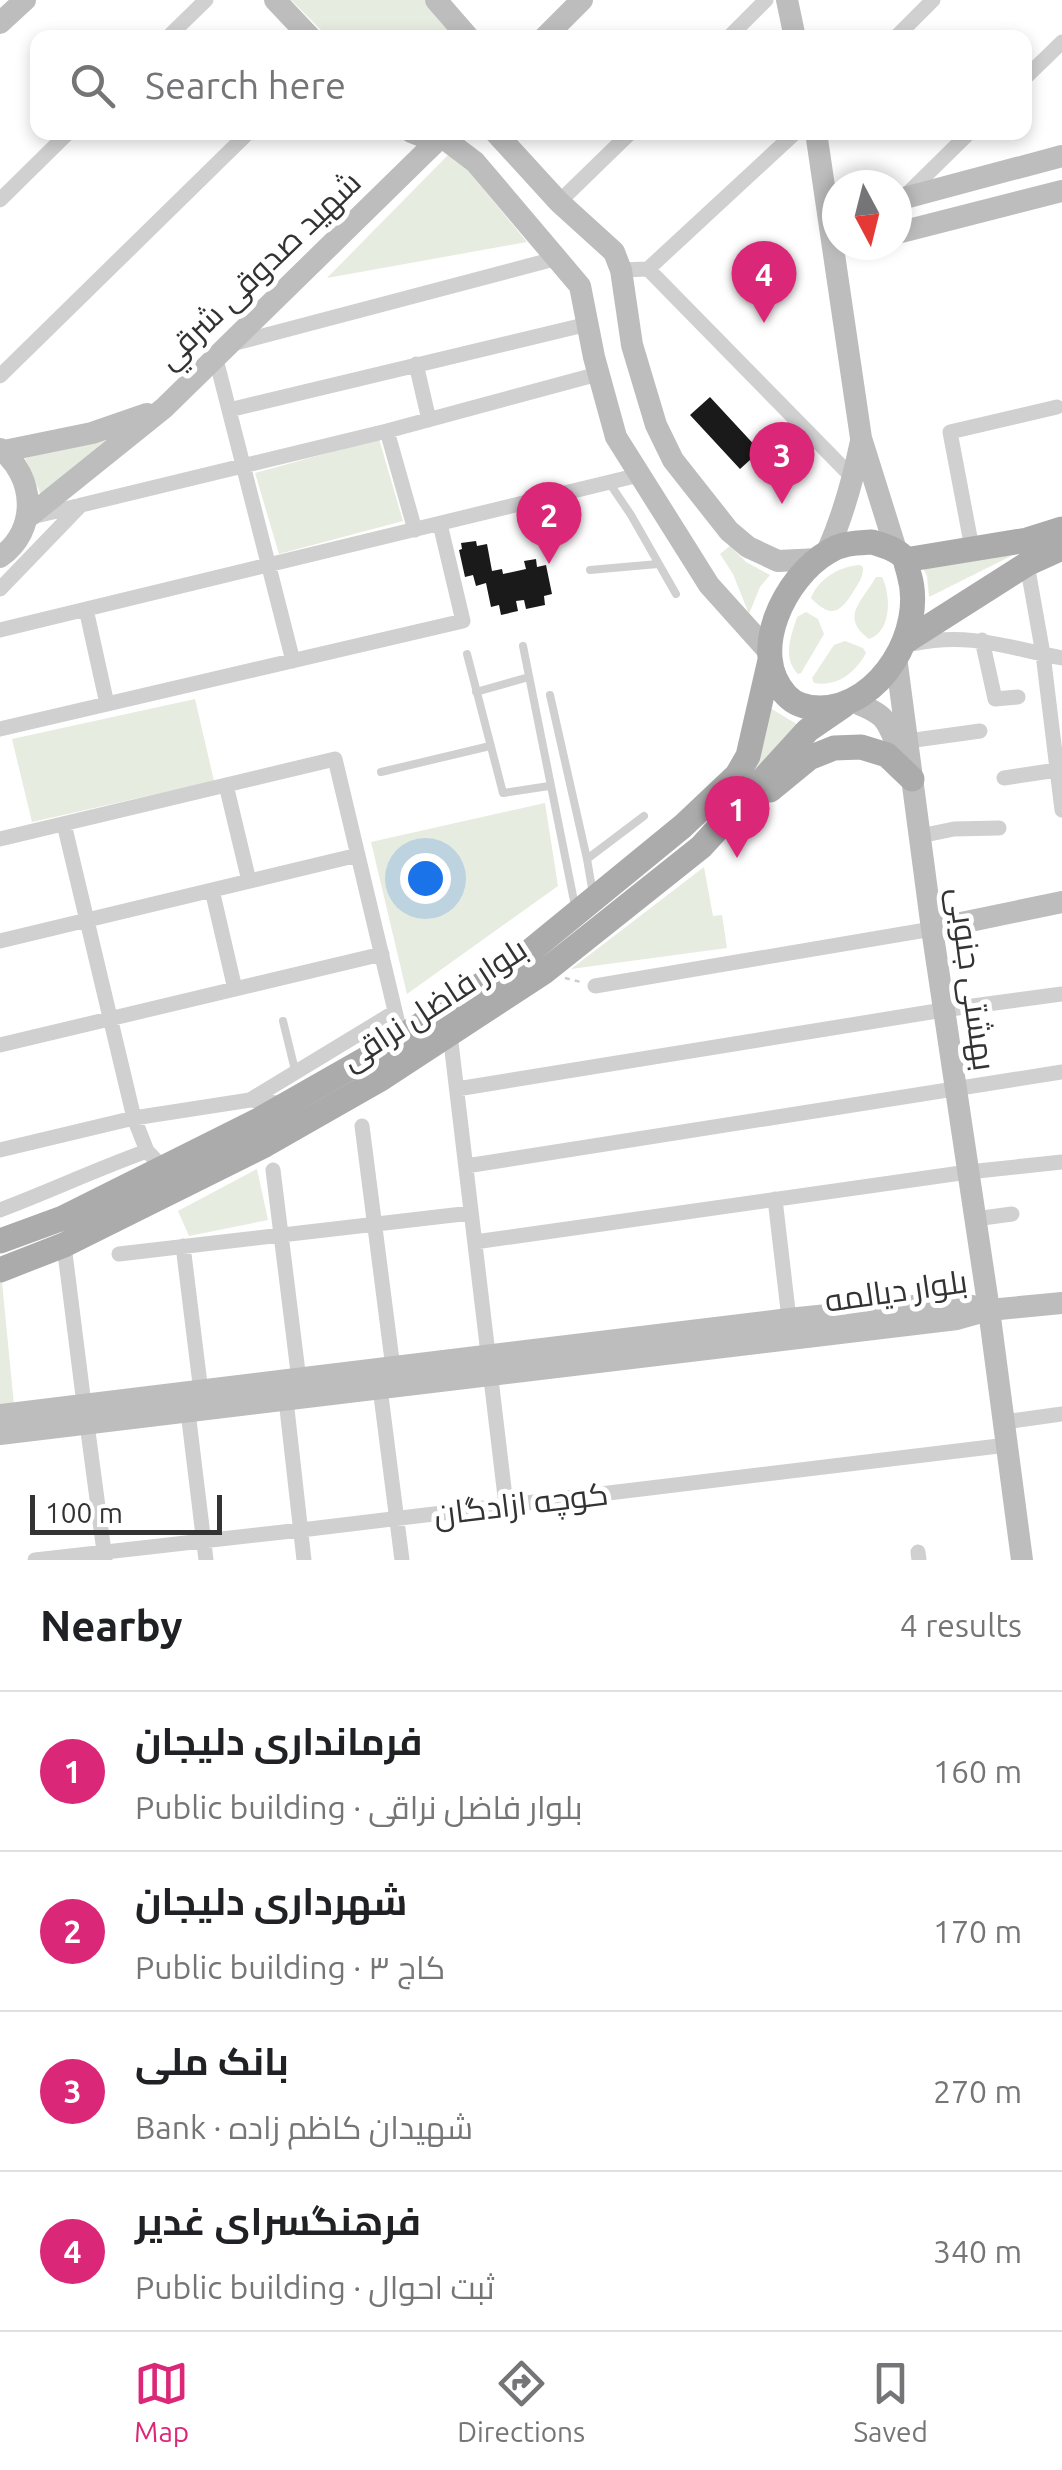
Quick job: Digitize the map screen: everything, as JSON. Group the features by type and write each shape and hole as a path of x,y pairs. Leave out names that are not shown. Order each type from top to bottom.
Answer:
{"main road":[{"path":"901,556 912,584 914,608 901,648 880,678 847,703 807,708 797,704 774,678 770,657 772,632 793,584 823,555 846,543 872,542 901,556 1027,540 1062,529"},
{"path":"901,648 1027,564 1062,548"},
{"name":"بلوار فاضل نراقی","path":"0,1242 62,1218 155,1159 287,1104 398,1024 529,952 684,826 738,775 748,756 770,657"},
{"name":"بلوار فاضل نراقی","path":"0,1270 64,1245 265,1145 379,1080 544,972 700,847 808,730 847,703"},
{"path":"700,847 809,758 834,748 861,747 886,755 912,780"}],"street":[{"path":"0,24 24,0"},
{"path":"176,30 206,0"},
{"path":"275,0 303,30"},
{"path":"436,0 463,30"},
{"path":"551,30 582,0"},
{"path":"736,30 766,0"},
{"path":"787,0 793,30"},
{"path":"902,30 933,0"},
{"path":"1032,71 1062,42"},
{"path":"0,200 61,140"},
{"path":"0,376 240,140"},
{"name":"شهید صدوقی شرقي","path":"0,557 20,536 27,518 164,408 439,140"},
{"path":"450,140 475,162 580,286 616,436 710,585 770,657"},
{"path":"502,140 559,202 614,252 632,345 656,426 674,460 729,531 748,548 778,560 823,555 842,518 862,438"},
{"path":"559,202 623,140"},
{"path":"620,270 648,268 787,140"},
{"path":"818,140 824,170"},
{"path":"912,188 962,140"},
{"path":"912,196 1062,156"},
{"path":"912,229 1062,190"},
{"path":"293,661 229,410 224,351 558,258"},
{"path":"843,260 862,438 901,556"},
{"path":"648,268 854,479"},
{"path":"229,410 588,324"},
{"path":"2,450 17,465 25,482 27,518 429,420 596,365 614,340 624,339 632,345"},
{"path":"416,364 429,420"},
{"path":"972,548 950,432 1057,407"},
{"name":"شهید صدوقی شرقي","path":"2,450 92,433 164,408"},
{"path":"387,431 415,530"},
{"path":"0,630 639,475"},
{"path":"0,589 81,505"},
{"path":"0,728 463,621 440,524"},
{"path":"1027,564 1062,810"},
{"path":"86,609 107,704"},
{"path":"901,648 935,639 982,640 1062,658"},
{"path":"982,640 996,699 1018,697"},
{"name":"بهشتی جنوبی","path":"901,648 912,780 990,1310 1022,1560"},
{"path":"847,703 878,711 884,717 912,780"},
{"path":"908,740 980,731"},
{"path":"0,839 335,759 398,1024 250,1100"},
{"path":"1004,778 1057,770"},
{"path":"226,785 250,881"},
{"path":"0,1210 85,1174 155,1159 134,1118 64,824"},
{"path":"920,836 954,829 998,828"},
{"path":"0,941 358,856"},
{"path":"212,890 236,989"},
{"path":"595,986 932,929 1062,902"},
{"path":"0,1045 382,954"},
{"path":"457,1089 1062,994"},
{"path":"450,1034 506,1506"},
{"path":"466,1166 1062,1072"},
{"path":"0,1150 134,1118 250,1100 287,1104"},
{"path":"362,1126 393,1368"},
{"path":"474,1242 1062,1162"},
{"path":"273,1170 304,1560"},
{"path":"775,1199 789,1319"},
{"path":"118,1254 471,1213"},
{"path":"976,1219 1012,1214"},
{"path":"64,1245 104,1556"},
{"path":"184,1246 201,1392"},
{"name":"بلوار دیالمه","path":"0,1434 201,1392 380,1388 489,1365 789,1319 953,1302 990,1310"},
{"path":"990,1310 1062,1304"},
{"name":"بلوار دیالمه","path":"0,1415 188,1412 393,1368 489,1365 953,1319 990,1310"},
{"path":"380,1388 402,1560"},
{"path":"188,1412 206,1560"},
{"name":"کوچه ازادگان","path":"36,1560 104,1556 506,1506 1006,1433 1062,1414"}],"lane":[{"path":"610,484 676,594"},
{"path":"590,570 658,564"},
{"path":"523,646 549,786 585,906"},
{"path":"467,654 502,793 549,786"},
{"path":"476,692 528,677"},
{"path":"550,696 587,859 585,906"},
{"path":"381,772 490,746"},
{"path":"587,859 644,816"},
{"path":"283,1021 296,1074"}],"path":[{"path":"544,972 595,986"}],"shaded area":[{"path":"291,0 433,0 461,30 321,30"},
{"path":"452,151 527,242 327,278"},
{"path":"119,432 41,495 25,458"},
{"path":"379,439 403,521 279,554 255,473"},
{"path":"730,546 746,562 770,575 760,587 749,614 733,574 720,554"},
{"path":"1029,547 929,597 927,576 921,564"},
{"path":"860,565 861,579 840,608 830,611 811,598 831,575"},
{"path":"876,577 882,577 885,585 886,621 877,635 869,639 860,631 855,617"},
{"path":"806,612 818,619 824,634 798,674 790,661 789,647 797,617"},
{"path":"845,641 863,648 866,653 862,660 838,681 814,683 812,678 834,645"},
{"path":"195,699 214,781 32,822 12,739"},
{"path":"765,705 800,726 747,784"},
{"path":"545,803 558,886 407,994 371,842"},
{"path":"704,867 713,916 722,915 727,948 571,969"},
{"path":"257,1169 268,1220 189,1236 178,1211"},
{"path":"0,1283 14,1405 0,1407"}],"building":[{"path":"710,397 760,451 740,469 690,415"},
{"path":"476,541 477,546 487,544 492,571 502,569 503,574 526,569 524,561 536,559 537,567 546,565 552,594 544,596 545,605 526,609 524,600 516,601 518,611 501,615 499,605 491,607 486,583 476,586 473,575 465,577 461,543"}],"place":[{"name":"فرهنگسرای غدیر","path":"764,323"},
{"name":"بانک ملی","path":"782,504"},
{"name":"شهرداری دلیجان","path":"549,564"},
{"name":"فرمانداری دلیجان","path":"737,858"}]}
